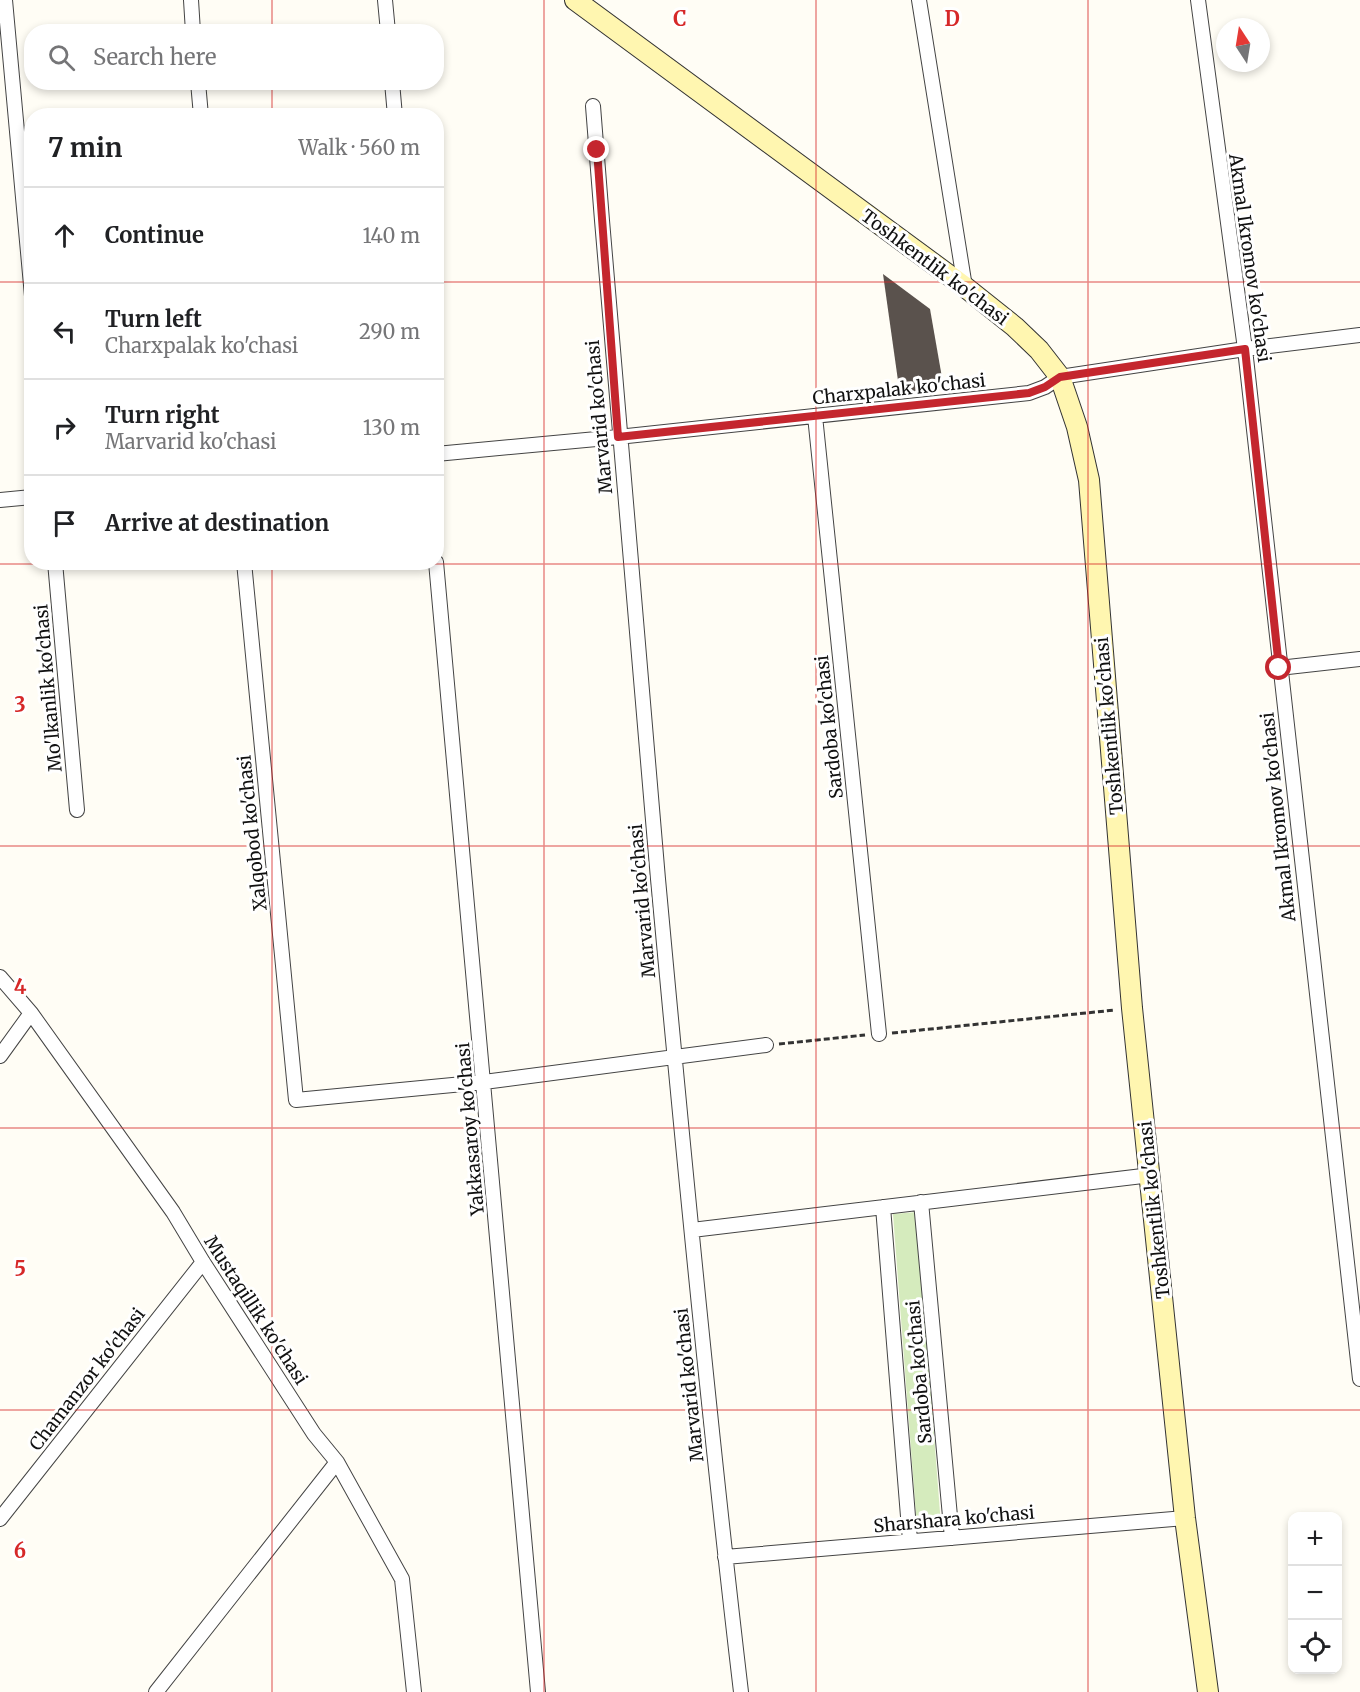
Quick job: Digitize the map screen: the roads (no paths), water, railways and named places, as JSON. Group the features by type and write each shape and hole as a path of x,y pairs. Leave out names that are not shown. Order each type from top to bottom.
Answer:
{"main road":[{"name":"Toshkentlik ko'chasi","path":"575,0 965,287 1015,327 1039,350 1060,377 1077,427 1089,480 1132,1008 1185,1518 1208,1692"}],"street":[{"path":"4,0 24,211"},
{"path":"190,0 193,24"},
{"path":"385,0 387,24"},
{"path":"919,0 965,287"},
{"name":"Akmal Ikromov ko'chasi","path":"1198,0 1245,349 1360,1379"},
{"path":"199,90 200,108"},
{"path":"393,90 394,108"},
{"name":"Marvarid ko'chasi","path":"593,106 618,437 675,1057 725,1557 741,1692"},
{"name":"Charxpalak ko'chasi","path":"444,453 1029,393 1045,387 1060,377 1245,349 1360,335"},
{"name":"Sardoba ko'chasi","path":"815,416 879,1034"},
{"path":"0,500 24,498"},
{"name":"Mo'lkanlik ko'chasi","path":"57,570 77,810"},
{"name":"Xalqobod ko'chasi","path":"245,570 296,1100 484,1082"},
{"name":"Yakkasaroy ko'chasi","path":"437,570 538,1692"},
{"path":"1279,668 1360,659"},
{"name":"Mustaqillik ko'chasi","path":"0,977 31,1013 173,1212 314,1434 337,1462 402,1579 414,1692"},
{"path":"0,1056 31,1013"},
{"path":"484,1082 766,1045"},
{"path":"692,1230 1151,1175"},
{"name":"Sardoba ko'chasi","path":"921,1202 952,1538"},
{"name":"Sardoba ko'chasi","path":"883,1207 910,1541"},
{"name":"Chamanzor ko'chasi","path":"0,1519 203,1262"},
{"path":"156,1692 337,1462"},
{"name":"Sharshara ko'chasi","path":"725,1557 1185,1518"}]}
